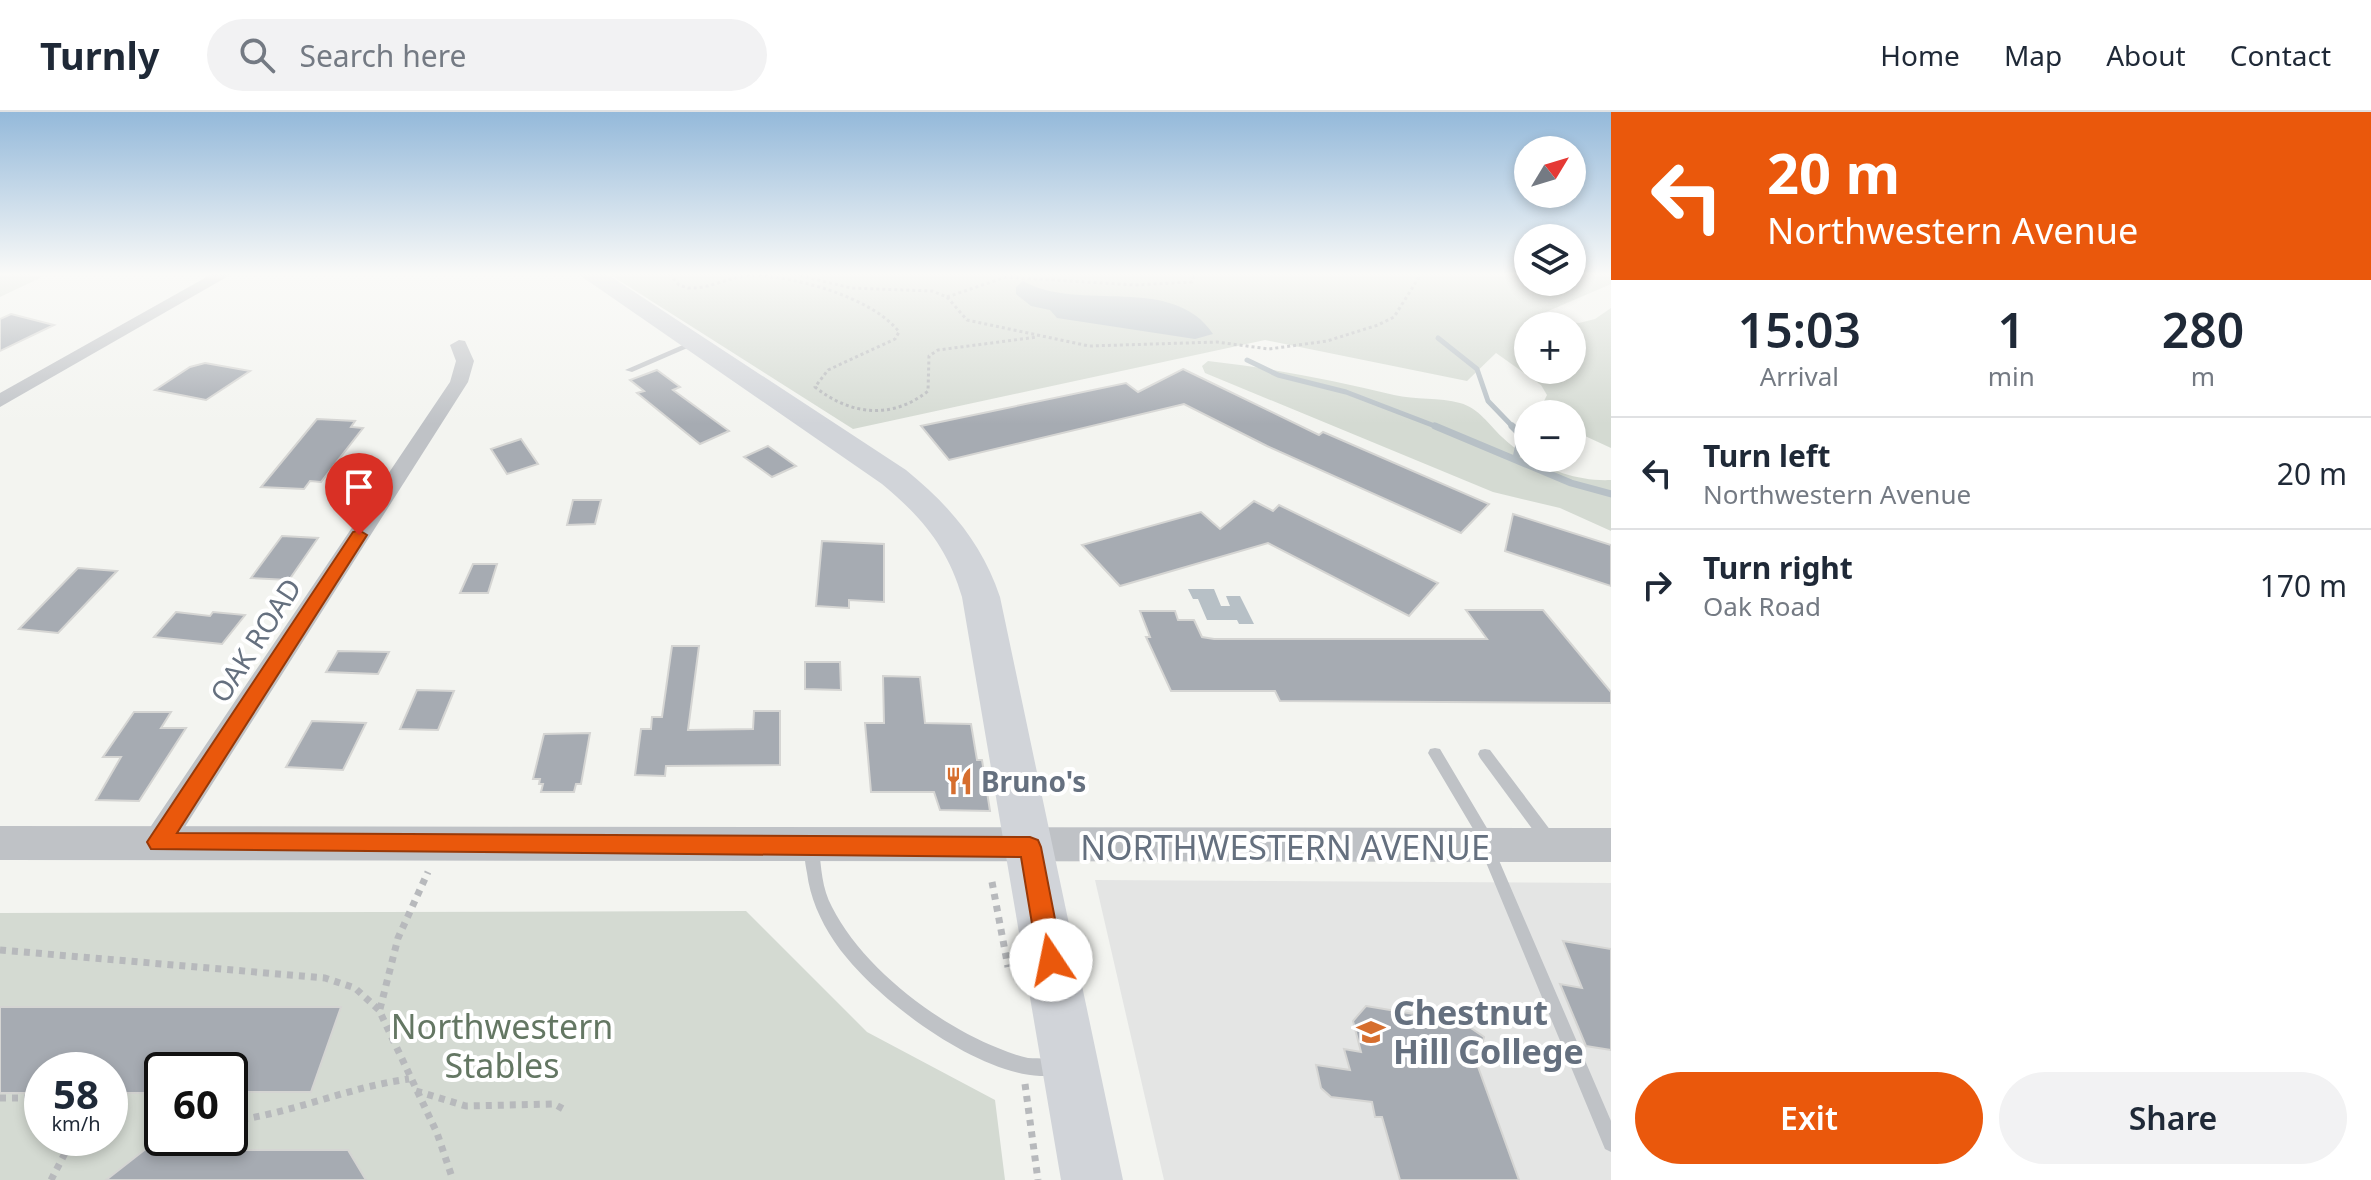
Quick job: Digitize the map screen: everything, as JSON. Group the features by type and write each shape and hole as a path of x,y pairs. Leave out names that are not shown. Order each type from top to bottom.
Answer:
{"main road":[{"path":"666,324 894,477 939,516 960,544 981,597 1030,847 1048,1067 1092,1180"}],"street":[{"path":"0,401 136,324"},
{"name":"OAK ROAD","path":"158,842 459,382 465,361 459,345"},
{"name":"NORTHWESTERN AVENUE","path":"1,843 811,843 1490,848 1611,845"}],"lane":[{"path":"629,370 695,343"},
{"path":"1435,753 1490,848 1611,1143"},
{"path":"1485,754 1553,846"},
{"path":"811,843 813,870 826,913 840,936 867,966 936,1023 971,1044 1048,1067"}],"path":[{"path":"893,324 899,332 895,339 881,349 828,370 815,387 826,398 858,411 889,411 918,401 928,391 929,356 941,347 1010,344 1038,337"},
{"path":"983,324 1098,347 1149,342 1217,342 1252,348 1288,348 1357,333 1378,324"},
{"path":"379,1010 390,955 414,897 445,843"},
{"path":"992,882 1011,982"},
{"path":"0,950 325,978 355,988 379,1010 437,1133 453,1180"},
{"path":"1038,1180 1048,1067"},
{"path":"248,1120 266,1119 373,1082 409,1079"},
{"path":"415,1091 438,1104 461,1108 554,1104 567,1111"},
{"path":"0,1098 24,1098"},
{"path":"51,1180 64,1156"}],"shaded area":[{"path":"1095,324 1203,324 1213,334 1195,339"},
{"path":"1188,589 1214,589 1221,606 1230,606 1226,596 1240,596 1254,624 1239,624 1237,620 1207,620 1198,599 1193,599"},
{"name":"Chestnut Hill College","path":"1095,880 1611,883 1611,1180 1164,1180"}],"green space":[{"path":"687,324 1514,324 1514,366 1496,353 1467,381 1265,340 853,429"},
{"path":"1586,324 1611,324 1611,448 1586,436 1586,400 1544,400 1547,395 1541,385 1586,384"},
{"path":"1208,361 1255,367 1402,397 1467,405 1514,447 1514,472 1560,472 1581,478 1611,480 1611,531 1560,508 1493,492 1205,373 1202,366"},
{"name":"Northwestern Stables","path":"746,911 867,1032 995,1100 1005,1180 0,1180 0,913"}],"building":[{"path":"0,324 54,325 0,351"},
{"path":"205,363 250,371 206,400 155,390 190,367"},
{"path":"1183,369 1319,435 1323,432 1489,504 1461,533 1267,446 1184,404 949,460 921,426 1126,383 1138,392"},
{"path":"657,370 680,387 673,390 729,431 700,444 637,393 644,391 630,380"},
{"path":"317,419 355,421 351,427 363,428 321,482 310,481 304,489 261,487"},
{"path":"521,439 538,464 507,474 491,449"},
{"path":"768,446 796,466 772,477 744,457"},
{"path":"573,500 601,500 595,524 567,525"},
{"path":"1254,501 1273,511 1279,505 1438,583 1409,616 1268,543 1120,586 1082,545 1201,512 1220,529"},
{"path":"1513,514 1611,545 1611,586 1505,551"},
{"path":"282,536 318,538 289,580 251,578"},
{"path":"822,541 884,544 884,602 849,600 849,608 816,606"},
{"path":"473,564 497,564 488,593 460,593"},
{"path":"78,568 117,571 58,633 19,629"},
{"path":"1466,610 1543,610 1611,692 1611,703 1280,701 1275,691 1171,691 1146,637 1150,637 1140,611 1175,611 1178,620 1194,620 1202,637 1214,639 1487,639"},
{"path":"176,612 210,616 213,612 245,615 222,644 154,637"},
{"path":"672,646 699,646 688,730 753,729 754,711 780,711 780,765 666,766 665,776 635,775 641,729 651,729 652,717 662,717"},
{"path":"338,651 389,652 378,674 326,672"},
{"path":"805,662 840,662 841,690 805,689"},
{"path":"883,676 920,677 925,723 971,724 977,760 982,760 990,811 940,810 934,792 871,792 865,723 884,723"},
{"path":"417,690 454,691 438,730 400,729"},
{"path":"134,712 171,712 161,728 186,728 139,801 96,800 121,757 103,757"},
{"path":"312,721 366,723 343,770 286,767"},
{"path":"590,733 581,784 576,784 574,792 541,792 543,784 539,784 540,779 533,779 544,734"},
{"path":"1563,941 1611,949 1611,1050 1586,1046 1560,984 1582,988"},
{"path":"1366,1006 1462,1022 1484,1037 1477,1064 1519,1180 1400,1180 1382,1117 1375,1117 1372,1102 1331,1097 1321,1088 1316,1065 1350,1070 1344,1049 1361,1052 1353,1021"},
{"name":"Northwestern Stables","path":"0,1007 341,1007 311,1092 248,1092 248,1052 144,1052 144,1093 128,1093 128,1052 24,1052 24,1093 0,1093"},
{"name":"Northwestern Stables","path":"144,1150 144,1156 248,1156 248,1150 348,1150 366,1180 106,1180"}],"waterway":[{"path":"1438,338 1477,369 1488,401 1514,428"},
{"path":"1247,360 1278,375 1346,392 1437,427"},
{"path":"1437,427 1571,483 1611,494"}],"place":[{"name":"Bruno's","path":"959,781"},
{"name":"Chestnut Hill College","path":"1371,1032"}],"route":[{"path":"359,535 158,842 811,843 1030,847 1051,960"}]}
